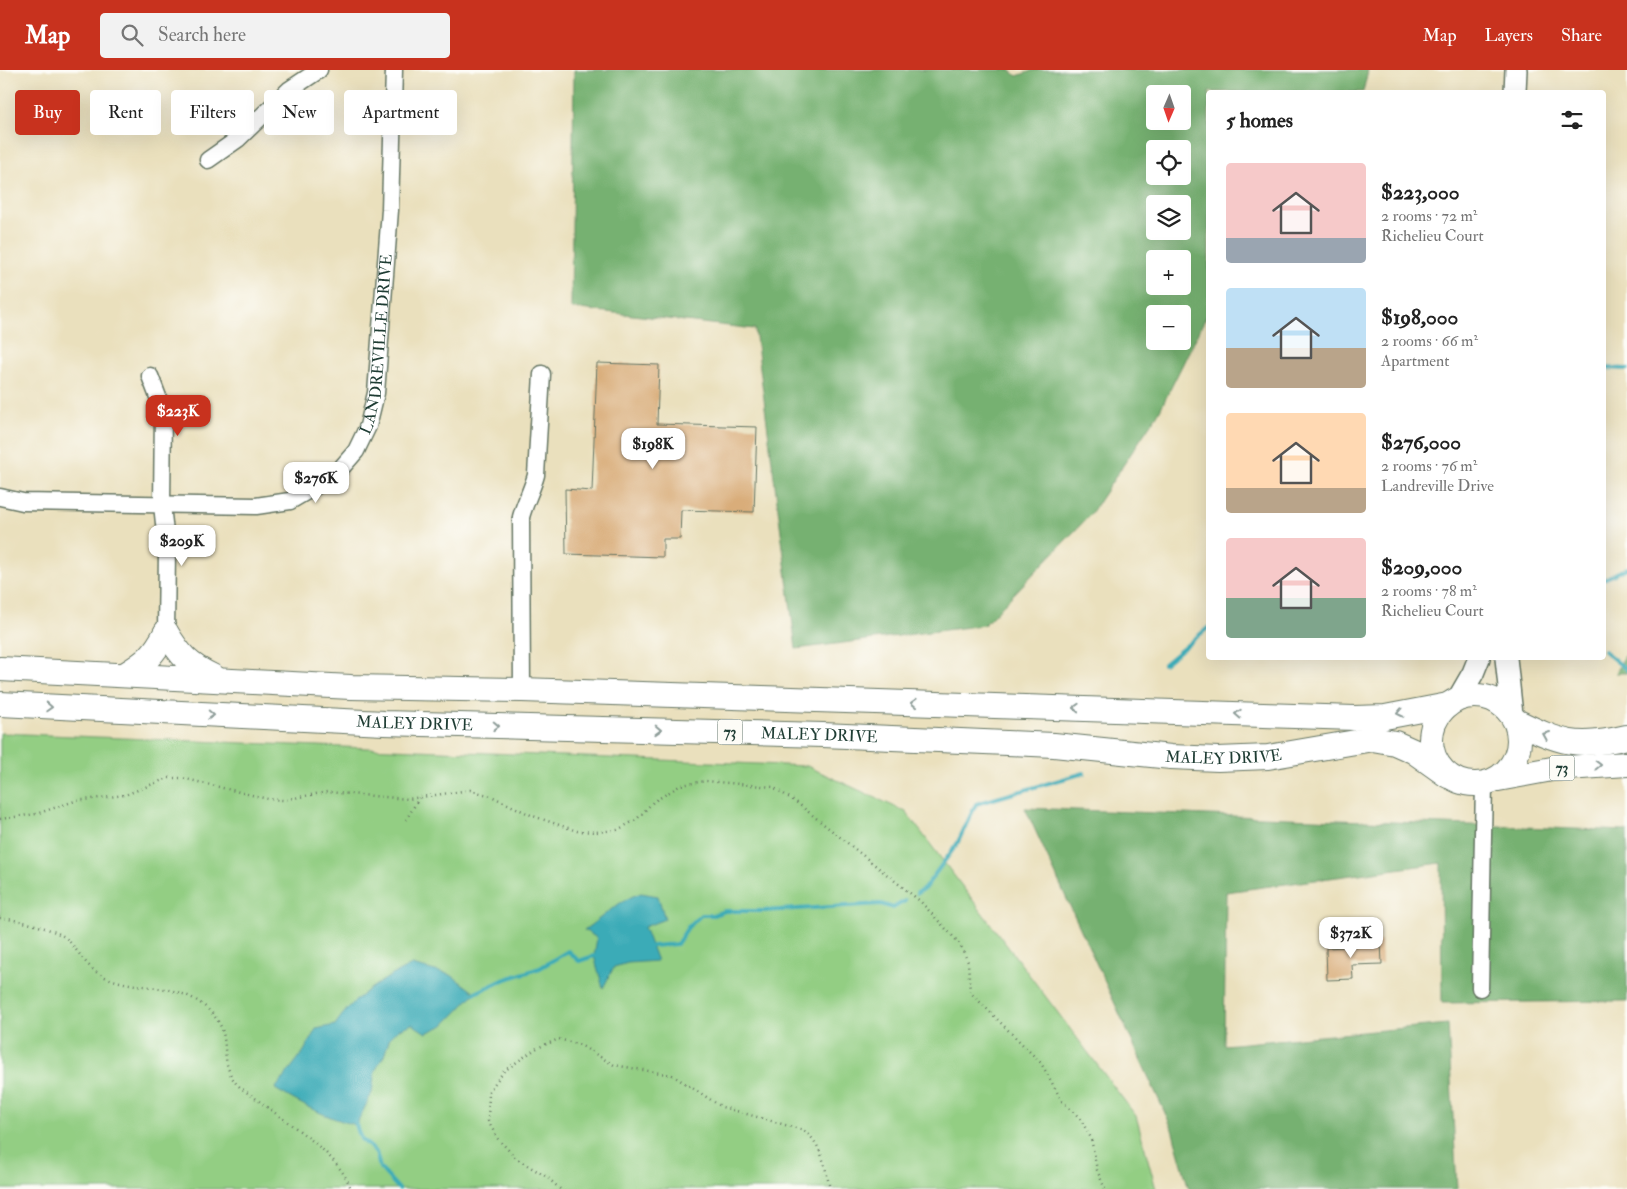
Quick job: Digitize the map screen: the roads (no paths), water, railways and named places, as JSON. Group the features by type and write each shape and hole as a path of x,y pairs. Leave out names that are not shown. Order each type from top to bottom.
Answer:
{"highway":[{"path":"124,676 144,663 156,651 166,632 185,660 195,668 219,679"},
{"name":"73","path":"0,669 351,686 1354,718 1385,717 1453,702"},
{"path":"1470,696 1493,700 1514,718 1520,737 1518,753 1510,768 1491,781 1467,784 1448,776 1439,766 1433,754 1431,740 1433,727 1439,715 1453,702 1470,696"},
{"name":"MALEY DRIVE","path":"0,704 384,723 823,735 1054,745 1171,757 1218,759 1268,757 1373,739 1395,743 1413,751 1448,776"},
{"name":"73","path":"1514,718 1561,742 1599,744 1627,737"},
{"name":"73","path":"1491,781 1561,768 1627,764"}],"main road":[{"path":"1515,90 1516,70"},
{"path":"1453,702 1473,673 1478,660"},
{"path":"1506,660 1514,718"}],"street":[{"path":"208,160 238,139 289,90 319,70"},
{"name":"LANDREVILLE DRIVE","path":"0,497 23,502 256,506 290,501 336,474 356,451 368,426 376,393 390,210 396,80 394,70"},
{"path":"522,690 521,517 525,499 532,488 536,475 542,374"},
{"path":"150,376 163,410 162,505 167,551 166,632"},
{"path":"1480,988 1491,781"}],"water":[{"path":"641,893 658,896 665,919 644,927 657,961 628,963 614,967 603,988 594,956 597,938 584,930 618,904"},
{"path":"412,965 451,975 475,993 444,1025 426,1033 412,1024 399,1029 390,1037 384,1056 375,1071 372,1093 356,1125 314,1110 275,1089 304,1051 316,1029 335,1025 360,997"}],"waterway":[{"path":"1606,368 1627,369"},
{"path":"1606,578 1627,568"},
{"path":"1164,664 1206,629"},
{"path":"1606,653 1627,670"},
{"path":"917,893 924,889 957,844 976,804 1084,773"},
{"path":"652,946 677,944 688,927 701,915 713,915 725,911 763,911 881,904 893,908 905,901"},
{"path":"475,993 503,980 540,968 568,951 579,961 594,956"},
{"path":"356,1125 361,1139 376,1152 380,1168 399,1189"}]}
